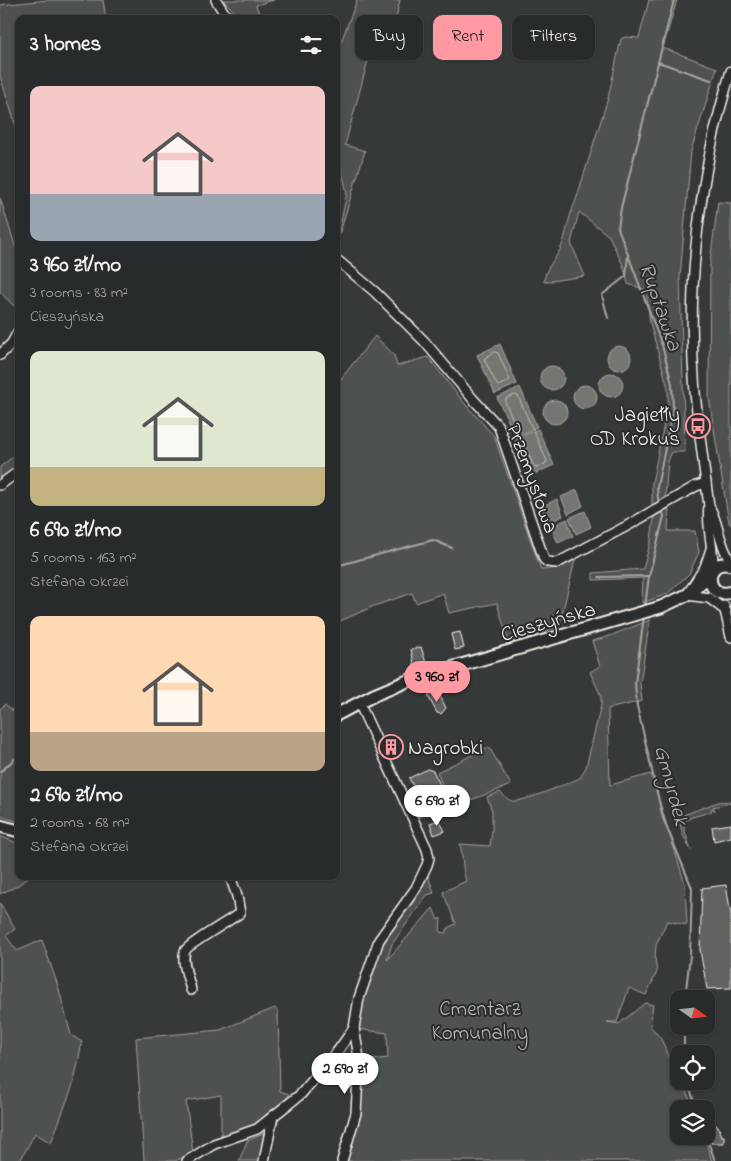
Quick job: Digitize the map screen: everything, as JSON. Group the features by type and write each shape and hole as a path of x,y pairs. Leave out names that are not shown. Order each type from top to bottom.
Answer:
{"main road":[{"path":"717,591 711,584 712,573 722,564 731,563"},
{"name":"Cieszyńska","path":"687,595 712,573"},
{"name":"Cieszyńska","path":"340,713 393,686 410,680 656,609 687,595 717,591 725,594 731,592"},
{"path":"0,826 15,830"}],"street":[{"path":"216,0 225,15"},
{"path":"712,573 712,546 707,517 709,506 695,391 693,308 697,233 704,175 731,71"},
{"name":"Przemysłowa","path":"340,262 374,292 424,341 473,399 499,426 544,559 547,562 557,563 627,526 696,486 706,483"},
{"path":"0,355 15,337"},
{"path":"0,485 15,474"},
{"path":"709,506 715,517 722,546 731,563"},
{"path":"712,546 705,568 687,595 709,598 726,611"},
{"path":"722,546 731,551"},
{"path":"717,591 726,611 731,637"},
{"path":"342,1161 356,1113 359,1058 354,1028 359,998 379,940 416,888 429,858 427,849 359,703"},
{"path":"191,990 184,960 185,950 190,944 211,933 240,913 231,880"},
{"path":"187,1161 214,1144 257,1129 301,1094 337,1052 354,1028"},
{"path":"264,1161 273,1116"}],"green space":[{"path":"48,0 103,0 105,15 15,15 15,123 0,76 0,5"},
{"path":"223,0 274,0 256,5 260,15 234,15 233,10"},
{"path":"357,0 400,0 397,15 355,15 355,60 368,60 345,145 365,151 340,232 347,193 340,164 340,45"},
{"path":"649,0 677,0 663,48 717,68 691,151 680,277 685,452 672,452 668,461 665,498 652,505 652,483 668,404 668,388 650,323 646,290 628,284 623,265 609,236 579,212 571,243 585,276 544,282 548,268 563,243 608,98 621,39 625,37 639,38"},
{"path":"0,198 15,245 15,307 0,292"},
{"path":"718,202 731,203 731,525 729,523 709,398 710,262"},
{"path":"375,336 394,355 397,366 428,357 465,404 494,436 541,570 559,568 575,560 559,627 509,643 497,603 449,613 443,593 416,603 412,593 374,606 340,621 340,380"},
{"path":"15,455 15,472 0,482 0,467"},
{"path":"669,508 668,531 695,531 699,552 689,574 667,594 642,603 643,578 593,580 593,573 643,569 651,540 654,517"},
{"name":"Cmentarz Komunalny","path":"650,620 640,683 642,701 608,709 610,785 651,774 685,884 687,925 667,921 656,945 655,959 657,972 646,995 629,988 617,1022 607,1022 619,1024 645,1003 653,1005 650,1026 661,1039 670,1058 670,1090 686,1090 690,1100 670,1100 670,1145 707,1145 712,1161 345,1161 362,1061 388,1058 387,1033 357,1029 361,1001 386,933 427,873 434,893 427,895 392,944 387,960 433,908 438,920 441,918 440,932 445,933 449,927 456,924 443,892 466,881 460,844 490,846 492,811 487,797 500,792 510,800 517,801 580,778 586,767 601,705 601,696 590,672 600,666 592,641"},
{"path":"5,704 13,711 15,709 15,821 0,816 0,709"},
{"path":"489,747 511,785 452,807 437,772"},
{"path":"447,796 451,806 418,818 416,809"},
{"path":"731,801 731,803 713,807 714,809 711,809 711,812 685,821 684,829 691,850 683,835 678,817 718,802"},
{"path":"0,836 15,842 15,880 25,880 0,894"},
{"path":"0,903 15,929 6,936 17,951 42,940 58,986 71,1035 82,1042 74,1082 51,1143 35,1133 20,1161 0,1161"},
{"path":"275,1008 278,1012 280,1091 289,1094 289,1096 255,1127 221,1135 221,1095 186,1101 193,1153 175,1161 144,1161 136,1038 220,1030"},
{"path":"265,1133 260,1161 239,1161 247,1141"}],"water":[{"path":"500,344 517,384 495,394 477,355"},
{"path":"619,346 627,350 631,358 627,366 619,370 611,366 607,358 611,350"},
{"path":"552,366 560,370 564,378 560,386 552,390 544,386 540,378 544,370"},
{"path":"611,373 619,377 623,385 619,393 611,397 603,393 599,385 603,377"},
{"path":"585,385 593,389 597,397 593,405 585,409 577,405 573,397 577,389"},
{"path":"520,387 537,427 516,437 497,398"},
{"path":"555,400 563,404 567,412 563,420 555,424 547,420 543,412 547,404"},
{"path":"538,429 554,465 532,475 515,439"},
{"path":"577,490 583,506 568,514 561,497"},
{"path":"557,499 563,516 548,523 541,507"},
{"path":"585,511 591,527 576,534 569,518"},
{"path":"567,519 573,536 558,543 551,527"}],"building":[{"path":"460,632 464,648 455,650 451,634"},
{"path":"421,647 427,666 415,669 411,649"},
{"path":"435,691 437,695 439,694 446,708 441,714 437,713 428,696"},
{"path":"428,769 433,771 442,788 441,791 424,799 419,798 409,778"},
{"path":"439,820 445,831 434,835 430,823"},
{"path":"731,824 731,837 714,841 712,827"},
{"path":"726,885 731,915 731,988 707,989 700,950 702,888"},
{"path":"715,1124 718,1126 722,1136 724,1136 724,1143 715,1143"}],"waterway":[{"name":"Ruptawka","path":"661,504 658,499 657,487 673,409 672,384 662,345 618,228 621,208 674,0"},
{"path":"658,62 711,80"},
{"path":"608,318 602,295 626,276 628,255"},
{"name":"Ruptawka","path":"645,607 649,576 664,516 662,509"},
{"name":"Ruptawka","path":"340,565 433,540 452,548"},
{"name":"Ruptawka","path":"599,577 649,576"},
{"name":"Gmyrdek","path":"644,616 635,683 637,706 663,818 692,888 690,955 686,990"},
{"name":"Ruptawka","path":"0,772 15,759"},
{"name":"Gmyrdek","path":"684,1035 684,1045"},
{"name":"Gmyrdek","path":"691,1090 693,1100"},
{"name":"Gmyrdek","path":"709,1145 715,1161"}],"place":[{"name":"Jagiełły OD Krokus","path":"698,426"},
{"name":"Nagrobki","path":"391,747"}]}
